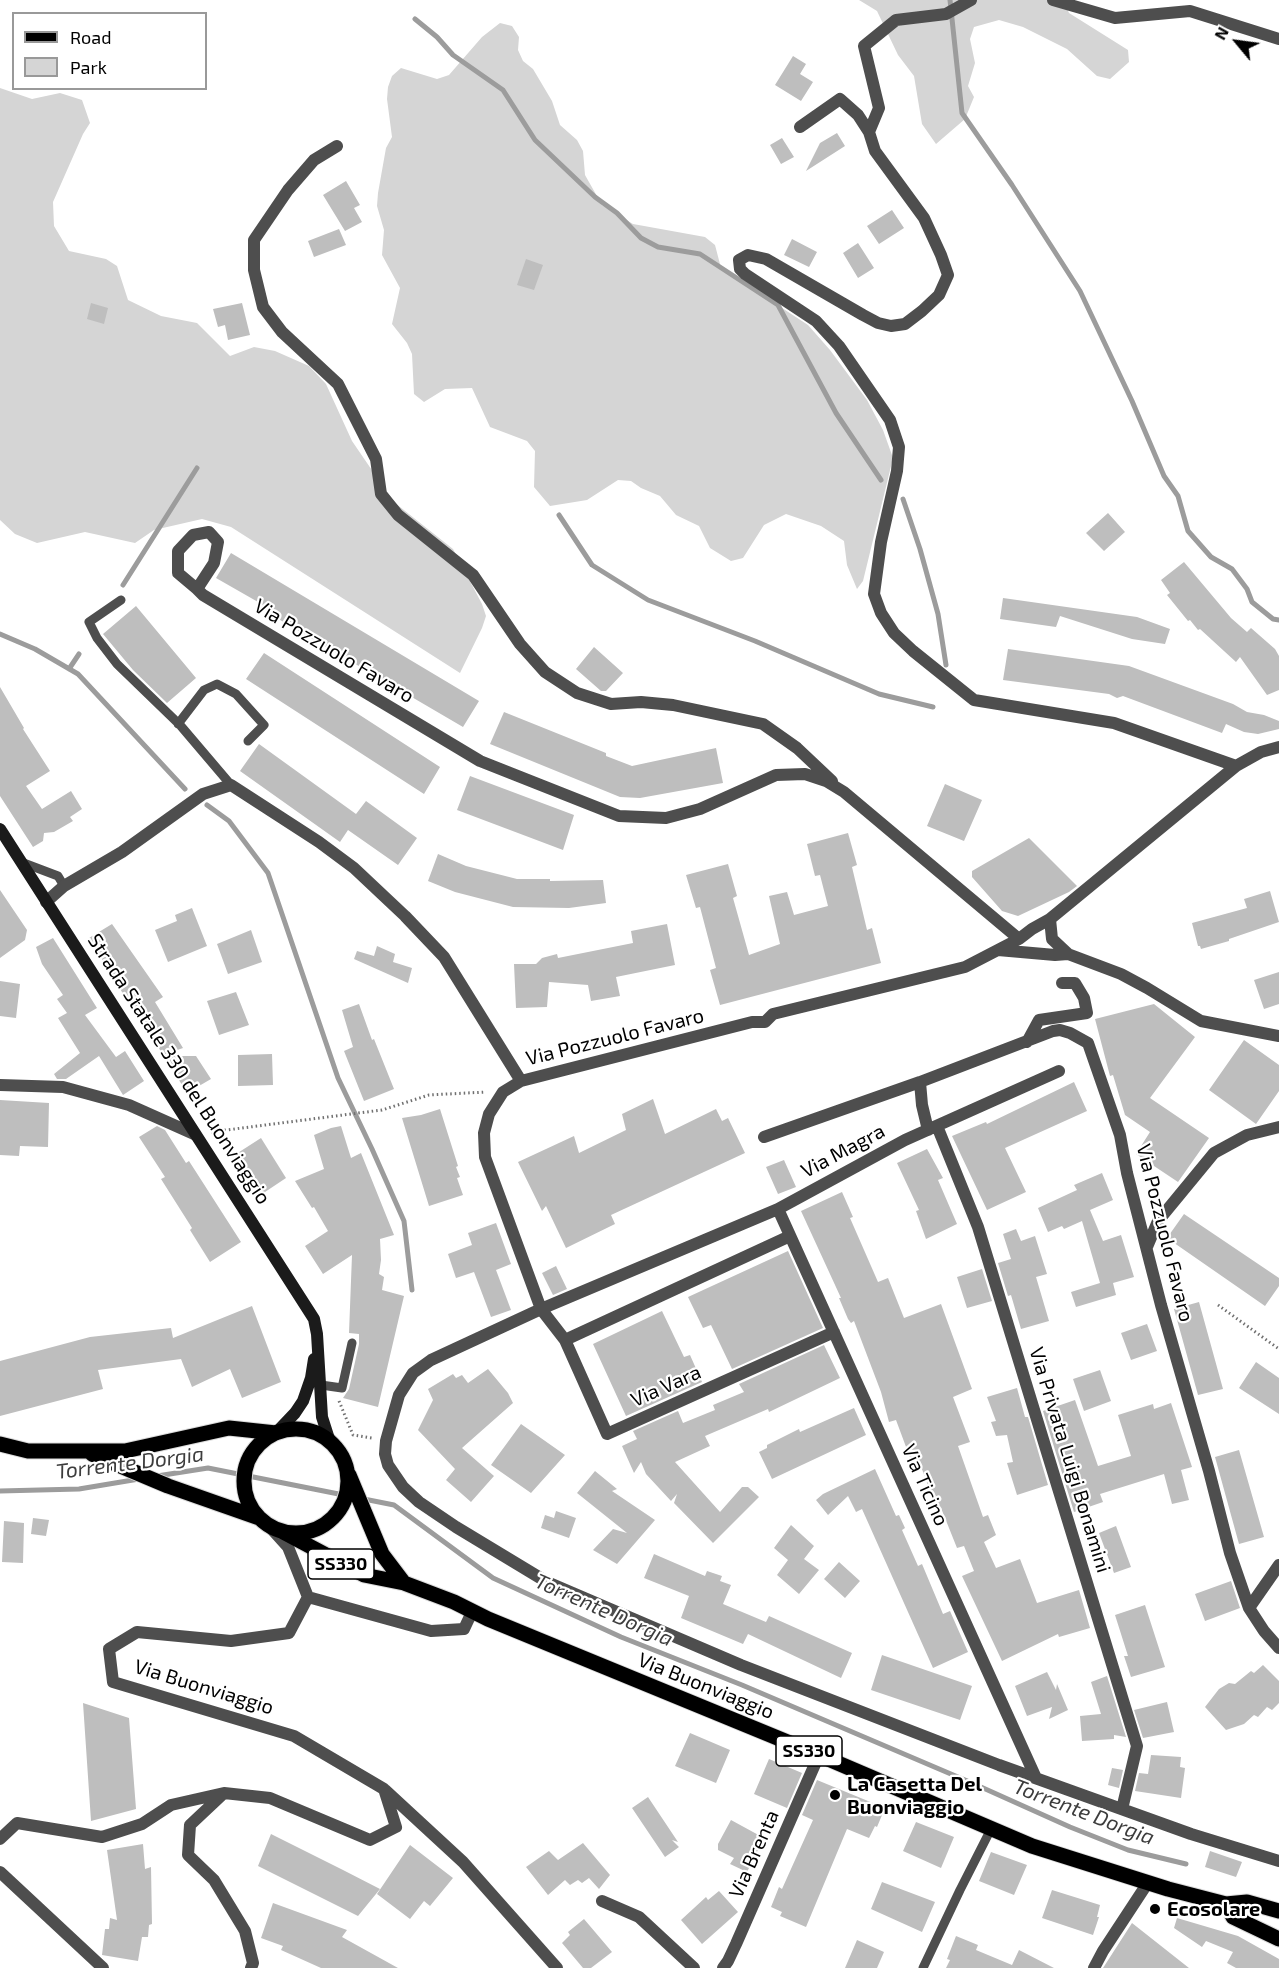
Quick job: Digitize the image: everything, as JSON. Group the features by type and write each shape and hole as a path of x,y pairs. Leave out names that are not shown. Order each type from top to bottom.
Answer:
{"main road":[{"name":"Strada Statale 330 del Buonviaggio","path":"0,829 194,1134 264,1239 314,1319 317,1334"},
{"name":"SS330","path":"270,1525 294,1533 315,1529 334,1516 341,1507 350,1486 346,1468 339,1453 330,1442 322,1417 317,1334"},
{"path":"270,1525 250,1507 244,1488 245,1468 257,1446 276,1433 295,1413 308,1389 317,1334"},
{"path":"0,1444 28,1451 125,1451 229,1428 276,1433 285,1430 305,1430 330,1442"},
{"name":"Via Buonviaggio","path":"84,1451 270,1525 364,1575 404,1583 1032,1846 1148,1884 1226,1904 1247,1902 1279,1911"},
{"name":"Via Buonviaggio","path":"350,1486 364,1511 382,1554 404,1583"},
{"name":"Via Buonviaggio","path":"1226,1904 1233,1917 1279,1939"}],"street":[{"path":"870,132 879,108 864,45 896,20 946,14 971,0"},
{"path":"1053,0 1115,18 1190,11 1279,39"},
{"path":"800,127 840,99 858,115 870,132 875,151 924,218 948,275 939,295 922,311 905,324 891,326 878,323 766,259 748,255 741,258 739,264 745,274 816,321 846,355 890,420 899,447 897,471 881,542 874,594 881,613 894,633 974,700 1114,723 1236,766"},
{"path":"337,146 314,160 288,190 254,240 254,270 263,307 282,332 338,384 343,392 376,459 381,494 398,515 472,575 520,644 544,672 576,693 611,704 640,702 673,705 763,724 797,748 844,792"},
{"name":"Via Pozzuolo Favaro","path":"196,590 214,563 218,542 208,532 193,535 178,551 178,573 196,590 203,595 480,761 619,816 666,819 700,810 776,775 805,774 826,781 844,792 1019,939"},
{"name":"Via Pozzuolo Favaro","path":"231,785 319,842 354,868 405,916 444,957 521,1081 752,1023 765,1022 773,1014 965,967 1050,920 1236,766 1261,752 1279,747"},
{"path":"46,902 64,886 122,852 203,794 231,785"},
{"path":"1050,920 1052,939 1068,954 1121,974 1148,988 1201,1022 1279,1036"},
{"path":"998,950 1055,956 1068,954"},
{"path":"1027,1042 1039,1020 1087,1013 1084,998 1075,983 1062,983"},
{"name":"Via Pozzuolo Favaro","path":"764,1137 920,1082 1038,1036 1060,1030 1088,1043 1120,1135 1127,1173 1161,1305 1230,1553 1249,1608 1279,1648"},
{"name":"Via Magra","path":"778,1209 905,1140 1059,1071"},
{"path":"503,1092 521,1081"},
{"path":"920,1082 922,1105 932,1128"},
{"path":"0,1085 63,1087 129,1105 194,1134"},
{"name":"Via Vara","path":"503,1092 489,1114 484,1133 485,1157 541,1309 565,1340 608,1434 834,1332"},
{"path":"1147,1247 1158,1221 1214,1153 1247,1135 1279,1127"},
{"name":"Via Privata Luigi Bonamini","path":"932,1128 952,1166 978,1227 1137,1746 1122,1809"},
{"path":"778,1209 541,1309 421,1366 405,1383 399,1395 386,1441 385,1454 388,1465 403,1487 419,1502 456,1527 547,1582 741,1665 1036,1778 1209,1840 1279,1861"},
{"name":"Via Ticino","path":"778,1209 1036,1778"},
{"path":"565,1340 790,1236"},
{"path":"270,1525 288,1547 308,1596 431,1632 464,1629 472,1612"},
{"path":"1249,1608 1279,1565"},
{"name":"Via Buonviaggio","path":"308,1596 289,1634 231,1641 137,1632 109,1649 113,1682 294,1736 384,1789 463,1862 557,1968"},
{"name":"Via Brenta","path":"723,1968 819,1755"},
{"path":"0,1839 17,1822 102,1837 142,1824 171,1805 224,1793 270,1798 370,1840 396,1827 384,1789"},
{"path":"224,1793 190,1825 188,1855 214,1880 245,1931 253,1963 251,1968"},
{"path":"0,1872 103,1968"},
{"path":"1094,1968 1148,1884"},
{"path":"602,1901 639,1917 694,1968"}],"lane":[{"path":"121,600 89,622 97,638 117,664 178,724 231,785"},
{"path":"178,724 204,690 217,684 236,694 264,725 248,741"},
{"path":"21,862 58,876 64,886"},
{"path":"321,1385 342,1388 352,1343"},
{"path":"923,1968 991,1829"}],"path":[{"path":"194,1134 382,1110 429,1095 503,1092"},
{"path":"1218,1305 1279,1349"},
{"path":"342,1388 339,1400 353,1435 362,1437"}],"green space":[{"path":"859,0 1063,0 1069,13 1128,50 1129,62 1110,79 1097,76 1067,49 1023,27 999,20 974,27 970,39 975,63 968,86 974,97 965,119 936,144 922,124 914,76 898,55 877,11"},
{"path":"500,23 512,26 519,37 518,50 523,61 533,69 552,101 560,125 577,140 583,151 585,175 602,205 633,224 705,237 715,245 721,268 808,325 830,350 867,400 883,430 893,458 863,581 857,589 847,565 844,541 821,526 786,514 764,525 743,558 731,561 710,548 699,526 676,515 660,496 631,481 618,480 587,500 550,506 534,487 535,451 527,441 490,427 472,388 445,389 424,402 414,394 412,354 407,343 392,324 400,288 382,255 384,230 377,206 386,148 392,137 387,99 388,87 392,76 401,68 437,79 449,75 482,37"},
{"path":"0,88 32,99 60,93 82,100 90,123 53,202 54,226 69,251 106,259 117,266 128,300 161,316 197,323 230,356 254,347 275,351 309,366 326,384 352,441 380,482 395,503 453,549 482,604 486,616 460,673 231,527 202,519 154,530 135,543 85,532 37,543 15,534 0,520"}],"building":[{"path":"793,56 806,64 800,74 813,82 801,101 775,85"},
{"path":"837,133 845,146 806,171 820,143"},
{"path":"782,138 794,157 781,164 770,145"},
{"path":"346,181 360,205 354,208 362,222 345,231 323,195"},
{"path":"892,210 904,228 879,244 867,226"},
{"path":"339,229 346,245 314,257 308,241"},
{"path":"792,239 817,252 809,267 784,255"},
{"path":"858,243 874,268 858,278 843,253"},
{"path":"526,259 543,265 534,290 517,285"},
{"path":"91,303 108,308 104,324 87,319"},
{"path":"242,303 250,335 228,340 225,325 218,327 213,309"},
{"path":"1108,513 1125,532 1104,551 1086,533"},
{"path":"231,553 479,701 463,727 263,610 256,605 258,602 216,578"},
{"path":"1184,562 1231,618 1247,632 1251,628 1275,649 1279,656 1279,690 1267,695 1240,657 1236,662 1200,629 1198,630 1167,595 1170,593 1161,580"},
{"path":"1003,598 1137,617 1170,629 1165,644 1132,639 1060,616 1056,627 1000,619"},
{"path":"136,606 196,678 167,703 133,670 103,634"},
{"path":"594,647 623,673 606,691 601,691 576,669"},
{"path":"1008,649 1129,666 1233,704 1247,712 1279,721 1279,729 1258,734 1244,732 1226,724 1222,733 1123,696 1117,698 1109,694 1003,680"},
{"path":"264,653 440,767 424,794 246,679"},
{"path":"0,687 50,771 26,786 42,809 71,791 82,809 70,817 73,821 54,832 44,833 43,841 33,847 0,796"},
{"path":"504,712 606,753 606,756 632,766 716,748 723,783 640,798 620,797 490,744"},
{"path":"259,744 356,814 366,801 417,838 398,865 348,830 340,842 240,771"},
{"path":"470,776 574,815 563,850 457,810"},
{"path":"945,784 982,800 964,841 927,826"},
{"path":"848,833 857,865 852,867 867,930 872,928 881,963 720,1005 710,970 716,968 700,907 696,908 686,875 728,864 737,896 733,898 749,955 780,944 769,896 787,892 794,915 828,906 820,875 815,876 807,844"},
{"path":"1029,838 1077,886 1018,916 1002,911 972,877 972,871"},
{"path":"438,854 466,866 517,879 603,880 606,903 569,908 513,907 455,892 428,881"},
{"path":"0,890 27,930 25,940 0,958"},
{"path":"1270,891 1279,922 1229,939 1229,941 1201,949 1198,946 1192,923 1247,908 1244,899"},
{"path":"192,908 207,946 168,962 155,930 177,921 175,915"},
{"path":"112,924 163,997 155,1002 183,1048 163,1055 89,938"},
{"path":"667,924 675,965 616,977 620,996 591,1001 588,985 549,982 547,1007 516,1008 514,964 536,964 542,958 557,954 558,958 633,943 631,931"},
{"path":"251,930 262,962 228,974 217,944"},
{"path":"53,938 97,1008 85,1015 116,1057 125,1051 144,1081 123,1095 99,1056 66,1079 57,1079 54,1074 80,1053 58,1018 67,1013 57,999 63,995 42,964 36,947"},
{"path":"377,946 395,954 393,962 412,968 408,983 354,959 357,951 374,956"},
{"path":"1279,972 1279,1004 1264,1009 1254,980"},
{"path":"0,981 20,984 16,1018 0,1016"},
{"path":"236,992 249,1025 219,1035 207,1001"},
{"path":"359,1004 394,1089 364,1101 344,1051 353,1047 342,1010"},
{"path":"1154,1004 1195,1037 1150,1098 1209,1138 1178,1182 1136,1154 1150,1132 1125,1115 1113,1075 1110,1076 1095,1019"},
{"path":"1244,1040 1279,1065 1279,1091 1256,1124 1209,1090"},
{"path":"272,1054 273,1085 238,1086 238,1055"},
{"path":"164,1056 196,1056 211,1079 187,1093"},
{"path":"1074,1082 1087,1111 1005,1148 1026,1192 987,1210 952,1136 986,1122 987,1124"},
{"path":"653,1099 665,1134 716,1109 722,1121 728,1118 745,1153 611,1215 615,1224 566,1248 546,1206 542,1211 518,1162 574,1136 579,1153 626,1130 622,1114"},
{"path":"0,1100 49,1103 48,1147 20,1146 19,1156 0,1155"},
{"path":"440,1109 458,1166 456,1167 460,1177 457,1178 463,1195 429,1206 402,1118"},
{"path":"157,1126 165,1130 186,1163 189,1161 241,1242 210,1262 161,1179 165,1177 139,1137"},
{"path":"341,1126 351,1158 361,1153 394,1235 380,1239 379,1274 384,1277 382,1290 404,1296 378,1407 343,1398 349,1389 359,1344 359,1334 349,1333 352,1255 323,1274 305,1246 328,1231 295,1181 324,1169 314,1135"},
{"path":"261,1138 286,1178 259,1196 233,1156"},
{"path":"927,1149 943,1178 938,1180 957,1224 926,1239 916,1211 919,1210 897,1163"},
{"path":"784,1160 796,1187 778,1194 766,1167"},
{"path":"1102,1173 1113,1200 1090,1210 1103,1241 1121,1235 1134,1277 1113,1283 1116,1295 1076,1307 1071,1292 1100,1283 1082,1221 1064,1229 1062,1226 1048,1232 1038,1208 1077,1190 1074,1185"},
{"path":"842,1192 853,1217 850,1218 878,1282 888,1278 904,1318 941,1304 972,1389 953,1397 970,1442 958,1446 983,1517 988,1515 996,1535 984,1542 996,1568 1020,1559 1037,1603 1079,1590 1090,1628 1059,1637 1058,1634 1002,1661 962,1576 974,1571 964,1546 957,1548 941,1508 937,1510 919,1461 912,1463 896,1420 889,1422 881,1392 854,1321 851,1323 848,1319 839,1298 841,1298 801,1211"},
{"path":"1184,1214 1279,1278 1279,1286 1265,1306 1167,1238"},
{"path":"496,1223 511,1264 496,1270 511,1310 491,1317 474,1272 456,1278 448,1254 472,1245 468,1233"},
{"path":"1016,1229 1021,1241 1035,1236 1047,1274 1036,1277 1049,1321 1021,1329 998,1263 1011,1259 1003,1234"},
{"path":"788,1251 823,1328 732,1369 711,1325 703,1328 688,1297"},
{"path":"556,1266 567,1289 553,1295 542,1273"},
{"path":"982,1269 992,1301 967,1308 957,1277"},
{"path":"1199,1302 1223,1389 1198,1395 1174,1309"},
{"path":"252,1306 281,1382 242,1398 230,1369 192,1387 181,1359 98,1370 103,1389 0,1416 0,1361 90,1337 171,1328 173,1338"},
{"path":"662,1311 684,1357 690,1355 702,1382 626,1416 593,1344"},
{"path":"1147,1324 1157,1351 1131,1360 1121,1333"},
{"path":"824,1345 840,1378 769,1412 768,1409 705,1436 710,1446 675,1462 720,1512 742,1487 748,1487 759,1497 713,1543 674,1503 677,1494 671,1501 646,1474 641,1462 634,1473 622,1446 637,1439 633,1431 678,1411 683,1423 715,1410 713,1405 744,1392 739,1384"},
{"path":"1256,1362 1279,1378 1279,1414 1239,1388"},
{"path":"488,1369 508,1393 513,1403 462,1448 494,1476 471,1502 446,1480 455,1469 418,1430 433,1400 428,1389 453,1374 456,1378 462,1375 468,1383"},
{"path":"1100,1370 1111,1401 1084,1411 1073,1379"},
{"path":"1017,1388 1048,1485 1017,1495 1007,1463 1013,1462 1007,1435 996,1436 991,1422 996,1421 987,1397"},
{"path":"1075,1400 1098,1466 1131,1456 1118,1415 1153,1404 1154,1409 1171,1403 1192,1467 1181,1470 1189,1500 1172,1504 1164,1474 1100,1494 1103,1502 1074,1512 1043,1411"},
{"path":"854,1408 866,1435 772,1479 759,1452 767,1448 767,1445 799,1429 800,1432"},
{"path":"521,1424 565,1455 531,1493 491,1465"},
{"path":"1239,1450 1264,1537 1239,1544 1215,1457"},
{"path":"875,1469 896,1516 899,1515 905,1528 902,1530 918,1566 922,1564 943,1614 950,1611 968,1652 933,1668 862,1509 856,1512 848,1496 828,1515 816,1500 823,1494"},
{"path":"595,1471 617,1489 612,1491 655,1520 617,1564 593,1550 613,1529 627,1533 577,1493"},
{"path":"556,1511 576,1518 569,1538 541,1528 545,1515 554,1518"},
{"path":"33,1518 49,1520 46,1536 31,1534"},
{"path":"4,1521 24,1523 23,1563 2,1562"},
{"path":"791,1525 814,1546 804,1559 819,1570 799,1594 777,1575 788,1560 774,1548"},
{"path":"1116,1526 1131,1567 1114,1573 1099,1533"},
{"path":"654,1554 705,1576 707,1571 722,1576 720,1581 731,1585 723,1604 766,1622 769,1616 852,1653 841,1678 748,1634 743,1644 681,1618 689,1596 644,1578"},
{"path":"839,1562 860,1581 845,1598 824,1579"},
{"path":"1231,1581 1240,1608 1205,1621 1195,1594"},
{"path":"1145,1605 1165,1667 1131,1677 1124,1656 1128,1656 1115,1615"},
{"path":"882,1655 972,1686 960,1720 871,1690"},
{"path":"1263,1665 1279,1681 1279,1703 1272,1710 1267,1707 1258,1717 1254,1715 1244,1724 1226,1730 1205,1707 1219,1689 1229,1683 1235,1684"},
{"path":"1047,1672 1056,1690 1057,1684 1068,1710 1049,1719 1052,1707 1027,1716 1015,1686"},
{"path":"1107,1676 1126,1737 1114,1735 1114,1739 1082,1741 1080,1716 1101,1714 1091,1682"},
{"path":"1167,1702 1174,1732 1143,1738 1134,1710"},
{"path":"83,1703 129,1718 136,1809 91,1821"},
{"path":"690,1733 730,1750 716,1783 675,1766"},
{"path":"1151,1755 1181,1757 1180,1767 1185,1768 1181,1798 1135,1791 1139,1773 1148,1774"},
{"path":"769,1759 802,1773 787,1808 754,1794"},
{"path":"1112,1768 1123,1770 1119,1788 1108,1785"},
{"path":"817,1780 885,1808 877,1827 875,1826 869,1838 847,1829 806,1927 780,1916 782,1912 771,1907 779,1887 782,1889 813,1820 802,1815"},
{"path":"648,1797 678,1842 672,1840 679,1847 665,1857 632,1808"},
{"path":"731,1820 764,1838 747,1872 730,1864 734,1858 718,1850 718,1844"},
{"path":"916,1822 954,1837 941,1868 903,1851"},
{"path":"271,1834 380,1889 358,1916 258,1866"},
{"path":"583,1843 610,1875 599,1889 589,1878 582,1883 578,1880 570,1885 565,1880 548,1895 526,1867 549,1851 558,1860"},
{"path":"143,1844 145,1869 151,1867 152,1924 149,1925 148,1937 142,1937 138,1961 102,1955 105,1929 109,1929 110,1918 117,1920 107,1850"},
{"path":"410,1845 453,1878 430,1906 424,1901 410,1919 377,1894"},
{"path":"1210,1851 1242,1862 1236,1877 1205,1867"},
{"path":"991,1852 1027,1865 1014,1895 979,1881"},
{"path":"882,1882 935,1902 922,1932 871,1909"},
{"path":"1052,1890 1100,1905 1093,1935 1042,1918"},
{"path":"719,1891 738,1912 702,1944 681,1920 706,1897 708,1900"},
{"path":"273,1903 347,1930 342,1937 398,1968 321,1968 281,1950 283,1946 261,1938"},
{"path":"1177,1918 1238,1936 1279,1959 1279,1968 1236,1968 1227,1963 1233,1952 1206,1941 1202,1947 1174,1928"},
{"path":"584,1919 612,1952 591,1968 583,1968 562,1943 570,1935 568,1932"},
{"path":"1132,1923 1189,1968 1103,1968"},
{"path":"956,1936 978,1945 976,1950 1012,1965 1019,1950 1054,1968 946,1968"},
{"path":"857,1940 884,1952 877,1968 845,1968"}],"waterway":[{"path":"950,0 962,113 1012,185 1080,291 1132,401 1164,476 1178,496 1188,531 1211,557 1232,569 1247,589 1252,602 1273,619 1279,620"},
{"path":"415,19 437,37 453,55 503,90 535,140 595,197 617,213 641,238 658,247 700,254 778,305 836,413 881,480"},
{"path":"123,585 197,468"},
{"path":"903,499 938,614 946,665"},
{"path":"559,515 592,565 648,600 755,641 879,694 933,707"},
{"path":"0,634 35,649 78,674 185,789"},
{"path":"69,669 79,654"},
{"path":"207,805 229,821 268,873 338,1078 404,1221 412,1290"},
{"name":"Torrente Dorgia","path":"157,1476 208,1468 394,1505 493,1578 621,1637 742,1685 1070,1827 1128,1850 1186,1864"},
{"name":"Torrente Dorgia","path":"0,1491 79,1489 139,1479"}],"place":[{"name":"La Casetta Del Buonviaggio","path":"835,1795"},
{"name":"Ecosolare","path":"1155,1909"}]}
